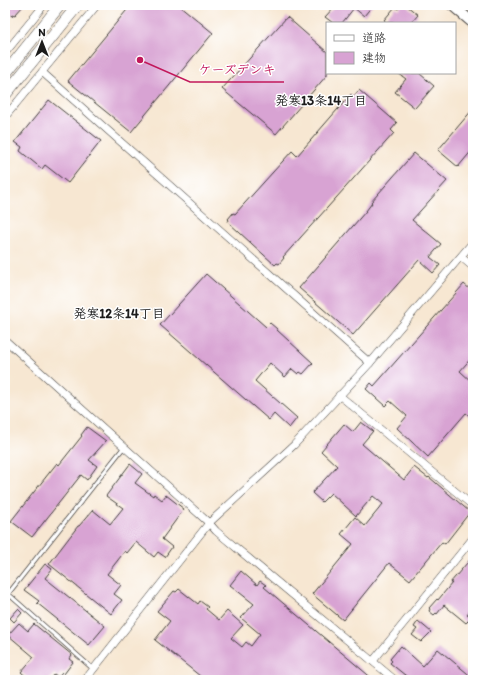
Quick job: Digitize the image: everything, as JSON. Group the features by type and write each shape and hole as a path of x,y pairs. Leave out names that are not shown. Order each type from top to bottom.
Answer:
{"main road":[{"path":"5,74 60,5"},
{"path":"5,95 78,5"},
{"path":"452,5 473,23"}],"street":[{"path":"5,53 44,5"},
{"path":"5,117 97,5"},
{"path":"42,72 370,363"},
{"path":"85,680 209,523 293,447 339,395 370,363 473,242"},
{"path":"460,257 473,267"},
{"path":"5,340 124,446 216,531 395,680"},
{"path":"339,395 473,506"},
{"path":"373,661 473,538"}],"lane":[{"path":"93,669 7,592 124,446"}],"building":[{"path":"5,5 24,5 15,15 13,14 12,16 5,10"},
{"path":"131,5 179,5 213,33 131,132 68,81"},
{"path":"336,5 373,5 364,16 354,8 343,22 332,22 325,17"},
{"path":"402,5 406,5 418,15 412,22 386,22 384,20 395,7 398,9"},
{"path":"287,17 326,51 327,75 276,134 222,89"},
{"path":"399,74 420,74 434,86 415,108 395,92 406,79"},
{"path":"359,90 397,123 391,130 394,133 283,257 284,258 279,264 277,263 275,265 228,222 228,219 233,213 235,214 292,151 297,156 351,94 353,97"},
{"path":"49,100 101,141 68,183 45,165 42,169 20,151 22,147 15,142"},
{"path":"473,109 473,149 458,167 438,150"},
{"path":"414,153 447,181 412,220 441,244 430,257 440,265 433,273 419,260 353,335 299,288"},
{"path":"206,274 266,327 270,323 313,363 303,374 300,372 298,374 292,369 285,377 270,363 255,381 297,418 289,428 274,414 269,420 160,325"},
{"path":"464,284 473,292 473,356 460,371 473,383 473,419 466,413 428,457 397,428 407,416 390,401 385,406 366,389 371,383 374,386"},
{"path":"361,422 373,431 362,444 404,480 414,467 428,478 429,477 470,512 445,544 442,542 410,580 389,563 343,620 312,594 353,544 341,534 355,517 365,526 383,504 373,496 356,516 331,493 322,502 312,493 337,466 321,451 344,424 353,432"},
{"path":"87,427 106,441 89,460 97,466 87,480 81,475 32,537 11,521 57,463 59,465 82,436 81,435"},
{"path":"130,464 142,474 135,483 153,496 154,494 162,500 166,495 184,509 162,539 172,547 165,557 158,552 154,557 136,542 127,553 125,551 107,574 121,585 114,594 122,600 111,614 49,564 78,526 93,510 110,524 123,508 106,496"},
{"path":"473,556 473,607 467,614 471,618 466,623 444,605 437,614 436,613 434,615 429,611 429,608 437,599 438,600"},
{"path":"45,564 52,569 45,578 105,626 89,645 37,603 39,601 24,590"},
{"path":"241,571 257,585 260,581 266,585 264,587 374,680 205,680 155,640 170,621 157,611 174,591 176,592 179,589 198,604 200,601 208,607 206,609 219,620 227,611 243,625 231,638 242,647 246,642 251,646 260,634 241,618 254,604 230,585"},
{"path":"18,609 22,613 14,622 10,618"},
{"path":"418,621 431,632 421,642 412,635 417,629 414,627"},
{"path":"19,623 28,631 34,624 72,655 69,659 73,662 64,674 62,672 58,677 54,674 49,680 30,680 21,672 34,657 8,635"},
{"path":"401,646 423,666 438,649 473,678 473,680 411,680 390,663 392,661 390,659"}],"place":[{"name":"ケーズデンキ","path":"140,60"}],"district":[{"name":"発寒13条14丁目","path":"321,100"},
{"name":"発寒12条14丁目","path":"119,313"}]}
